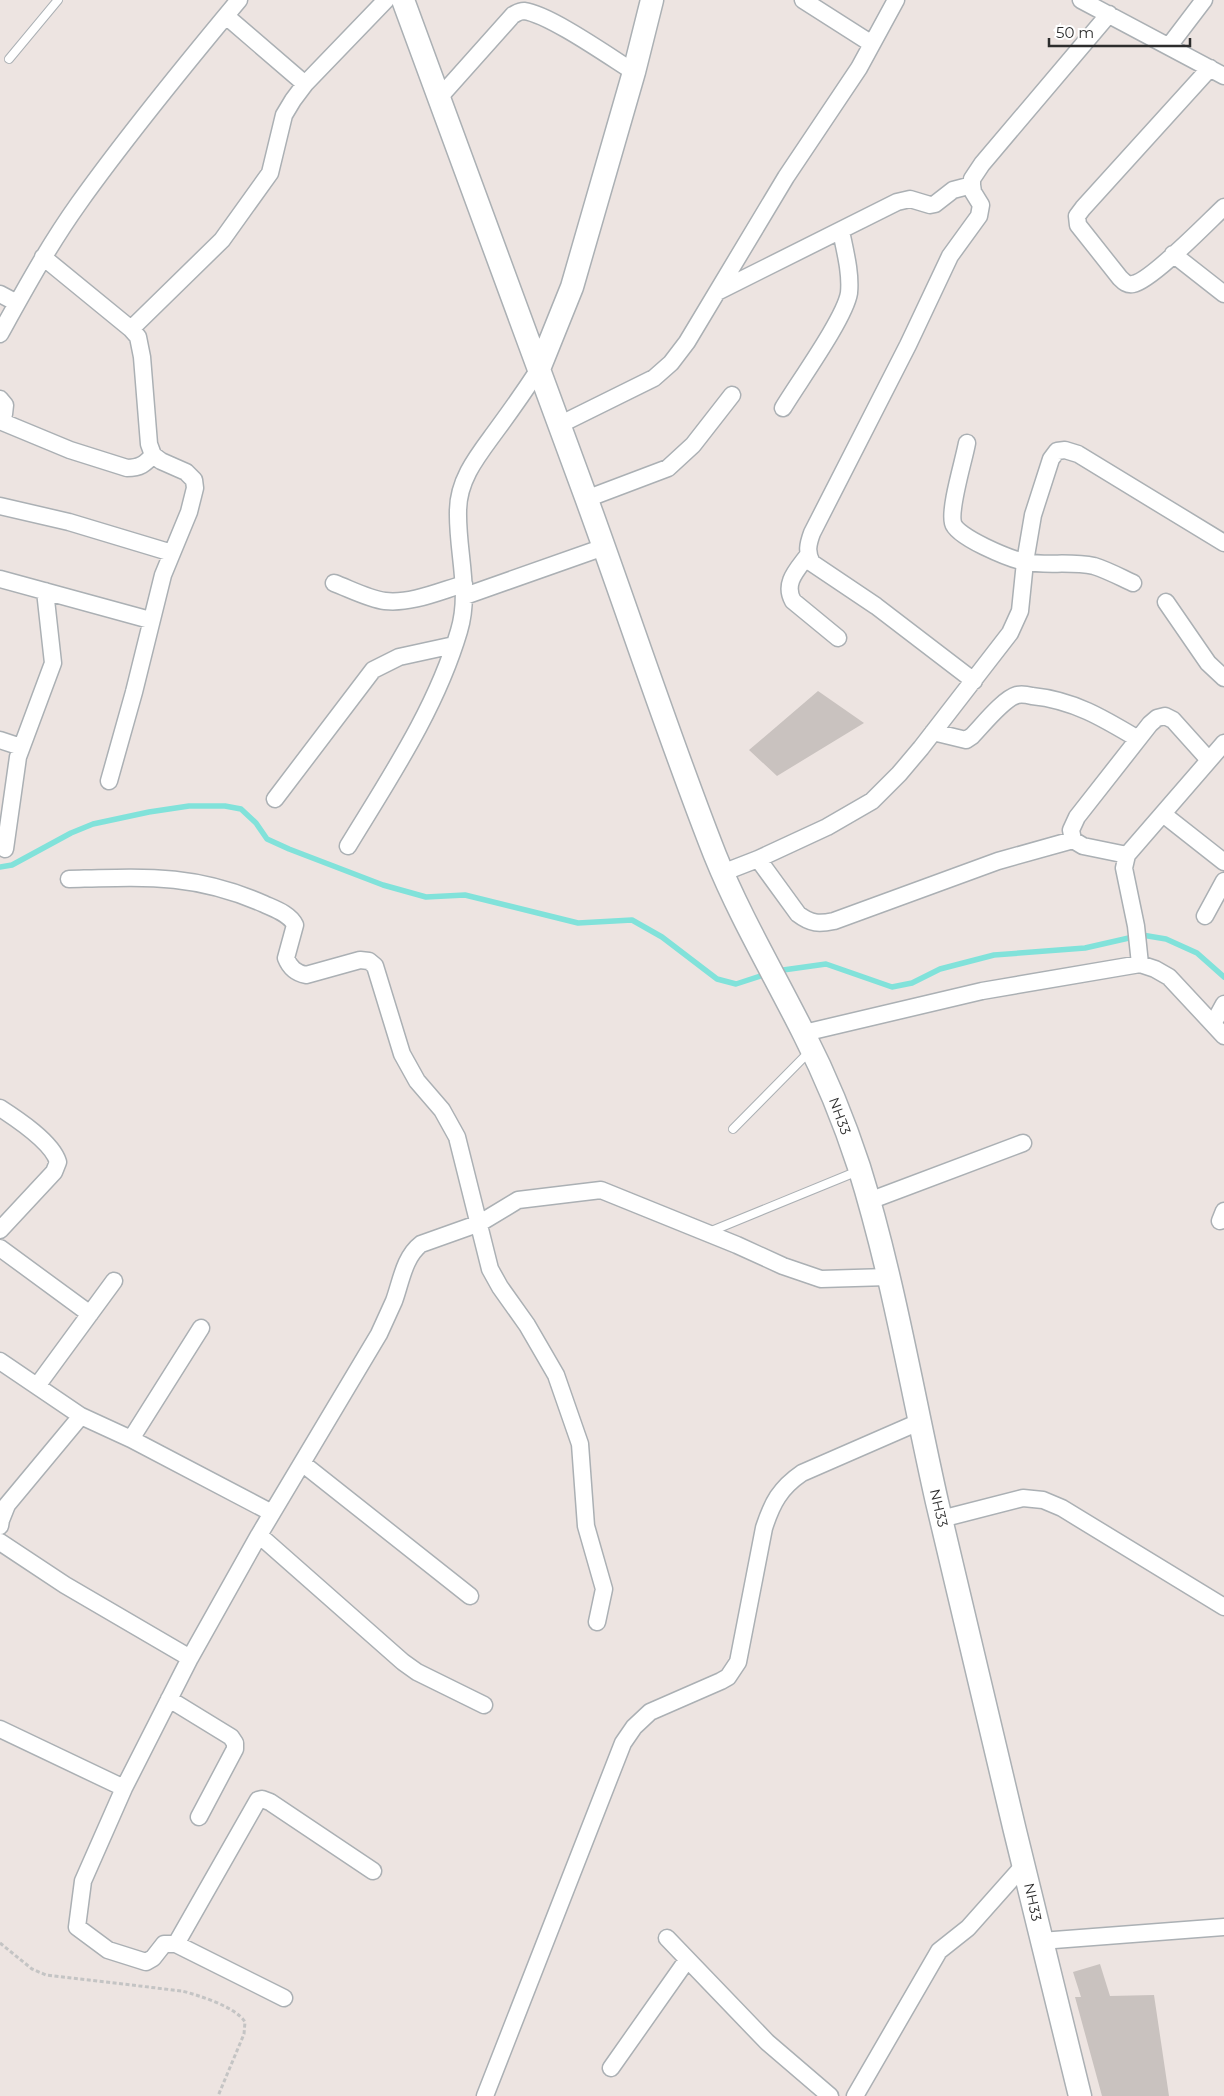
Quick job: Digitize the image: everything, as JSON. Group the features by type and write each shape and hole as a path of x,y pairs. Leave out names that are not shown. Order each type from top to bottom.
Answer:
{"main road":[{"name":"NH33","path":"403,0 502,275 539,369 604,548 659,706 722,873 752,937 808,1041 839,1111 860,1170 888,1277 941,1519 1041,1941 1080,2096"},
{"path":"539,369 572,286 634,72 652,0"}],"street":[{"path":"0,334 43,257 79,204 153,103 239,0"},
{"path":"131,329 222,240 263,185 274,162 284,115 305,84 386,0"},
{"path":"803,0 872,44"},
{"path":"559,425 654,378 671,363 687,342 786,177 859,68 896,0"},
{"path":"1081,0 1104,8 1217,72 1077,216 1078,225 1084,234 1120,278 1126,284 1134,284 1144,280 1224,207"},
{"path":"1169,46 1204,0"},
{"path":"838,638 793,601 788,593 789,584 808,555 812,533 908,345 950,256 978,216 981,204 973,192 972,179 1104,8"},
{"path":"438,99 513,15 521,11 533,13 550,21 634,72"},
{"path":"226,16 305,84"},
{"path":"717,293 897,202 910,199 930,205 935,204 952,190 972,186"},
{"path":"783,408 829,334 848,294 849,276 841,231"},
{"path":"1173,254 1224,294"},
{"path":"43,257 131,329 138,337 142,357 149,444 153,455 161,461 186,472 194,480 195,488 189,512 163,575 150,620 134,692 109,781"},
{"path":"0,294 17,303"},
{"path":"348,846 418,730 446,668 459,630 465,590 458,511 464,480 480,452 539,369"},
{"path":"586,499 668,468 693,446 732,395"},
{"path":"0,399 4,405 4,414 0,420 70,450 127,468 136,468 144,465 153,455"},
{"path":"967,444 953,509 952,522 957,531 964,536 1025,562 1068,563 1092,566 1133,582"},
{"path":"722,873 758,859 827,827 872,801 899,774 974,681 1010,633 1020,612 1025,562 1033,515 1052,459 1057,451 1065,450 1078,454 1224,544"},
{"path":"0,506 69,522 172,553"},
{"path":"334,583 383,601 395,602 465,590 604,548"},
{"path":"808,555 812,563 876,606 974,681"},
{"path":"0,579 150,620"},
{"path":"5,850 21,747 53,663 45,591"},
{"path":"1166,602 1208,663 1224,678"},
{"path":"275,799 373,670 399,657 454,645"},
{"path":"933,732 966,740 1008,700 1018,694 1038,696 1076,706 1095,714 1138,739"},
{"path":"1073,840 1071,830 1077,817 1150,724 1157,718 1165,716 1173,720 1209,760"},
{"path":"0,740 21,747"},
{"path":"1139,958 1136,926 1124,868 1127,855 1224,743"},
{"path":"1163,814 1224,862"},
{"path":"758,859 798,914 806,921 815,924 834,921 998,861 1073,840 1083,846 1127,855"},
{"path":"69,878 170,878 219,886 277,910 293,921 295,925 286,958 289,965 298,973 306,975 360,960 369,961 375,966 402,1054 408,1067 417,1081 442,1110 457,1137 490,1269 556,1375 580,1444 586,1526 604,1589 597,1622"},
{"path":"1205,916 1224,881"},
{"path":"808,1041 982,991 1139,958 1169,977 1218,1030"},
{"path":"1218,1030 1224,1004"},
{"path":"0,1108 17,1118 37,1136 52,1151 58,1162 54,1172 0,1230"},
{"path":"869,1202 1024,1142"},
{"path":"284,1998 176,1944 164,1944 153,1958 142,1962 108,1950 77,1927 83,1881 124,1788 190,1658 259,1535 379,1334 394,1301 410,1256 415,1248 421,1244 480,1223 518,1200 601,1190 783,1266 821,1279 888,1277"},
{"path":"0,1248 90,1314"},
{"path":"37,1386 114,1281"},
{"path":"131,1439 201,1328"},
{"path":"0,1361 81,1416 131,1439 272,1513"},
{"path":"0,1526 7,1506 81,1416"},
{"path":"485,2096 623,1743 634,1727 650,1712 728,1677 738,1662 764,1528 771,1509 780,1493 788,1482 802,1473 919,1422"},
{"path":"302,1463 470,1596"},
{"path":"941,1519 1023,1498 1043,1500 1062,1508 1224,1607"},
{"path":"259,1535 403,1662 417,1672 484,1705"},
{"path":"0,1542 65,1585 190,1658"},
{"path":"169,1699 231,1737 236,1743 235,1749 199,1817"},
{"path":"0,1729 124,1788"},
{"path":"176,1944 258,1800 262,1799 270,1802 373,1871"},
{"path":"855,2096 939,1951 968,1928 1024,1864"},
{"path":"1041,1941 1224,1927"},
{"path":"667,1938 767,2042 830,2096"},
{"path":"611,2068 688,1960"}],"lane":[{"path":"9,60 58,0"},
{"path":"733,1128 808,1041"},
{"path":"707,1233 860,1170"}],"path":[{"path":"0,1943 32,1969 46,1975 182,1991 194,1994 240,2015 245,2022 244,2034 218,2096"}],"building":[{"path":"818,691 864,723 777,776 749,750"},
{"path":"1100,1964 1110,1996 1154,1995 1169,2096 1102,2096 1075,1997 1081,1997 1073,1972"}],"waterway":[{"path":"0,867 12,865 71,833 93,824 189,806 225,806 241,809 256,823 267,839 383,885 426,897 465,895 578,923 632,920 662,937 717,979 736,984 767,974"},
{"path":"776,971 826,964 892,987 912,983 940,969 994,955 1085,948 1142,935 1166,939 1197,953 1224,977"}]}
